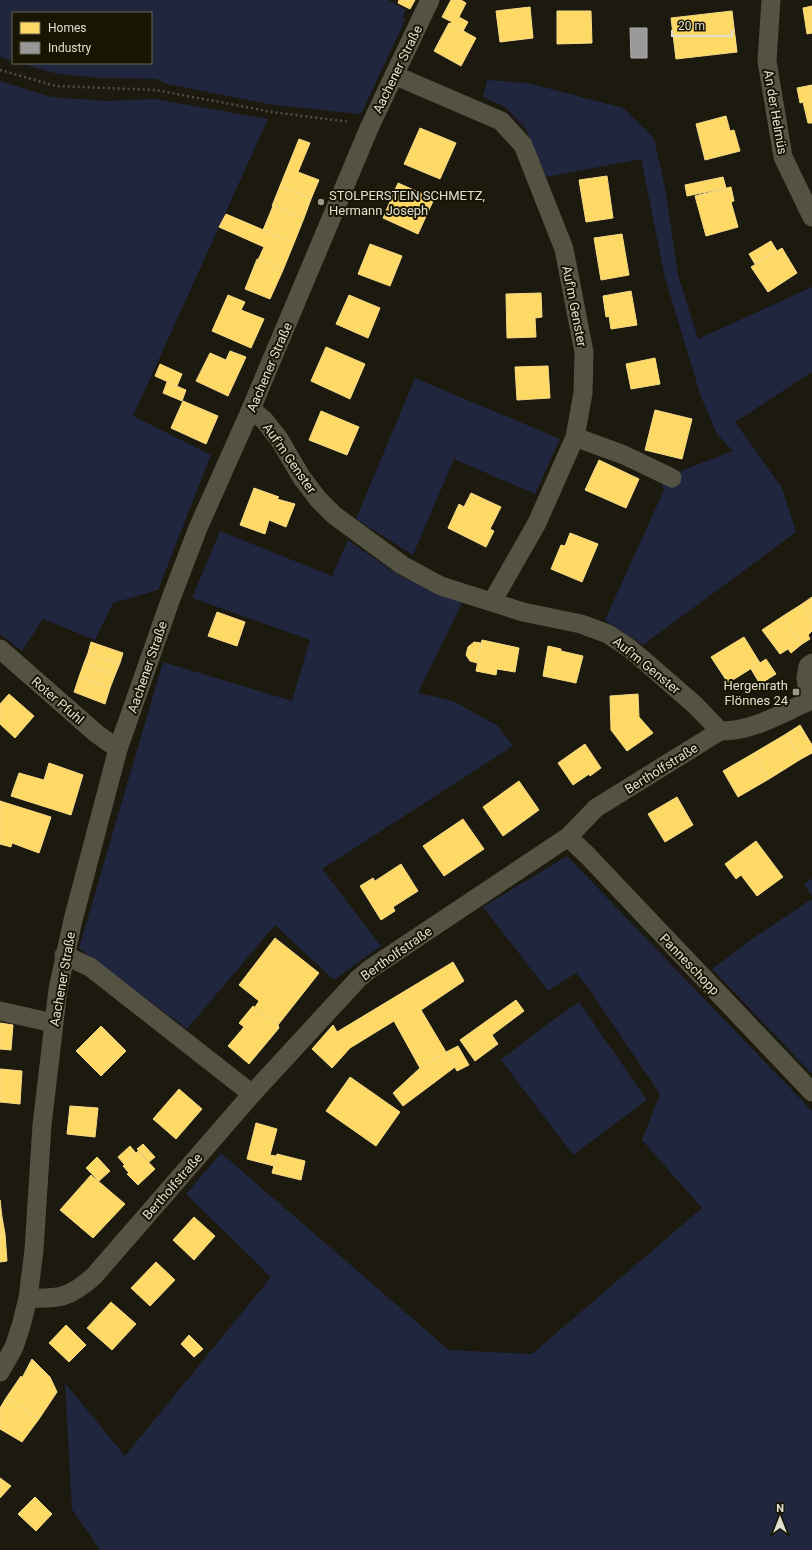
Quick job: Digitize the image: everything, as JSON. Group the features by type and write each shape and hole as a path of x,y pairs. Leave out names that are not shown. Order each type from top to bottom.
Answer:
{"street":[{"name":"Aachener Straße","path":"0,1372 14,1347 28,1298 34,1250 42,1124 64,955 118,749 170,600 198,528 251,410 370,126 430,0"},
{"name":"An der Helmüs","path":"771,0 767,61 783,157 812,217"},
{"name":"Auf'm Genster","path":"394,75 501,122 523,145 564,249 584,352 583,393 575,437 537,523 492,602"},
{"name":"Auf'm Genster","path":"251,410 264,420 279,439 302,478 318,499 334,515 402,565 441,586 523,612 582,624 608,634 648,664 695,705 720,731"},
{"path":"575,437 624,455 672,478"},
{"name":"Roter Pfuhl","path":"0,649 97,734 118,749"},
{"path":"811,701 806,678 808,666 812,663"},
{"name":"Bertholfstraße","path":"28,1298 62,1297 78,1290 94,1276 252,1094 358,979 370,969 568,836 596,808 720,731 746,729 811,701"},
{"name":"Panneschopp","path":"568,836 812,1092"},
{"path":"64,955 90,967 252,1094"},
{"path":"0,1011 54,1023"}],"path":[{"path":"0,70 56,86 156,90 272,112 338,120"}],"shaded area":[{"path":"0,0 388,0 406,10 402,17 405,20 361,114 274,105 167,84 156,79 100,78 58,74 23,64 152,64 152,12 12,12 12,61 0,57"},
{"path":"487,80 528,83 623,108 654,138 665,188 678,275 698,339 812,287 812,372 735,422 782,488 796,532 643,645 605,620 664,490 660,481 678,472 733,451 717,434 701,397 665,278 641,159 546,177 526,129 505,107 483,97"},
{"path":"0,81 51,97 106,101 155,99 268,119 133,416 211,455 158,590 113,603 95,640 43,619 22,651 0,634"},
{"path":"415,378 560,439 535,494 454,459 413,555 356,519"},
{"path":"220,531 332,576 348,540 400,576 462,603 418,693 453,701 498,726 513,746 322,869 381,946 334,980 275,925 187,1029 79,948 163,662 292,701 310,640 192,598"},
{"path":"567,856 812,1111 812,1550 100,1550 72,1509 65,1383 125,1456 271,1277 186,1194 221,1153 449,1350 532,1354 702,1208 642,1140 660,1094 587,986 576,973 548,991 483,907"},
{"path":"812,879 812,896 804,884"},
{"path":"812,899 812,1074 712,969 752,939"},
{"path":"579,1002 647,1100 573,1155 501,1060 550,1022"}],"building: Homes":[{"path":"399,0 415,0 410,9 398,3"},
{"path":"451,0 461,0 466,3 459,17 468,22 463,31 450,24 452,22 442,17"},
{"path":"812,6 812,33 807,34 803,8"},
{"path":"530,7 533,38 500,42 496,11"},
{"path":"557,11 591,11 592,43 557,44"},
{"path":"732,11 737,52 676,59 671,18"},
{"path":"449,23 476,38 461,66 434,51"},
{"path":"812,85 812,123 808,123 803,102 800,103 797,88"},
{"path":"726,116 730,131 734,130 740,151 705,160 696,124"},
{"path":"420,128 456,143 440,179 404,164"},
{"path":"299,139 310,143 298,172 319,180 311,199 280,186"},
{"path":"607,176 613,218 586,222 579,180"},
{"path":"723,177 726,188 687,196 685,185"},
{"path":"398,183 434,199 418,234 383,218"},
{"path":"280,186 311,199 304,218 272,206"},
{"path":"731,187 734,201 731,202 738,227 706,236 695,196"},
{"path":"273,206 304,218 294,243 263,230"},
{"path":"226,214 294,243 283,270 258,260 264,247 219,227"},
{"path":"622,234 629,275 601,280 594,238"},
{"path":"771,241 777,251 755,264 749,254"},
{"path":"370,244 402,256 390,286 358,274"},
{"path":"782,248 797,273 768,292 751,267"},
{"path":"257,259 283,270 270,299 245,289"},
{"path":"631,291 637,325 611,329 609,316 606,317 603,296"},
{"path":"541,293 542,317 535,318 536,337 507,338 506,294"},
{"path":"228,295 245,302 241,310 264,319 251,348 212,331"},
{"path":"349,295 380,308 368,338 336,324"},
{"path":"326,347 365,364 350,399 311,381"},
{"path":"230,351 246,357 228,396 196,381 210,353 226,360"},
{"path":"655,358 660,384 631,389 626,364"},
{"path":"160,364 182,374 177,386 155,376"},
{"path":"548,366 550,398 517,400 515,367"},
{"path":"167,382 186,390 182,401 163,393"},
{"path":"183,401 218,416 206,444 171,428"},
{"path":"655,410 692,419 682,459 645,450"},
{"path":"321,411 359,427 347,455 309,440"},
{"path":"599,460 639,479 626,508 585,490"},
{"path":"254,488 279,497 277,499 295,504 286,527 269,520 265,534 240,525"},
{"path":"471,493 501,507 490,529 494,531 486,547 448,528 459,504 464,507"},
{"path":"570,533 598,544 582,582 551,569 561,545 565,546"},
{"path":"812,597 812,619 802,604"},
{"path":"802,604 812,619 812,631 808,635 810,639 802,644 783,616"},
{"path":"217,612 245,622 237,646 208,636"},
{"path":"783,616 802,644 791,653 788,649 780,654 762,630"},
{"path":"744,637 760,663 728,683 711,657"},
{"path":"482,640 519,648 515,672 497,669 496,675 476,671"},
{"path":"91,642 123,653 120,663 88,653"},
{"path":"474,642 481,643 477,663 470,661 466,655 468,647"},
{"path":"548,646 561,649 561,651 583,656 576,683 543,676"},
{"path":"88,653 120,663 115,675 84,663"},
{"path":"766,659 776,674 760,684 751,669"},
{"path":"84,663 115,675 110,688 79,677"},
{"path":"79,677 110,688 105,704 74,692"},
{"path":"9,694 34,716 15,738 0,724 0,704"},
{"path":"638,694 639,717 653,733 627,751 611,730 610,696"},
{"path":"800,725 812,745 812,753 801,759 786,734"},
{"path":"786,734 801,759 769,779 754,753"},
{"path":"585,744 601,768 573,785 558,763"},
{"path":"754,753 769,779 738,797 723,771"},
{"path":"49,763 83,775 71,815 11,796 19,773 44,780"},
{"path":"519,781 539,810 503,836 483,807"},
{"path":"677,797 693,825 665,842 648,814"},
{"path":"0,801 51,817 39,853 12,843 11,847 0,844"},
{"path":"463,819 484,849 444,876 423,846"},
{"path":"756,841 783,877 757,896 741,875 736,879 725,864"},
{"path":"401,864 418,891 393,907 395,911 381,920 360,886 373,878 375,881"},
{"path":"275,938 319,973 278,1025 255,1007 259,1001 239,985"},
{"path":"453,962 464,981 421,1010 446,1052 420,1068 394,1021 350,1048 332,1068 312,1049 333,1025 337,1032"},
{"path":"516,1000 524,1011 492,1035 498,1044 475,1061 460,1040"},
{"path":"253,1006 278,1025 279,1028 249,1064 228,1046 244,1027 239,1023"},
{"path":"0,1023 13,1025 11,1050 0,1049"},
{"path":"101,1026 126,1051 101,1076 76,1051"},
{"path":"458,1046 469,1065 457,1071 446,1052"},
{"path":"446,1052 455,1067 403,1106 393,1093 420,1068"},
{"path":"0,1069 22,1071 20,1104 0,1102"},
{"path":"350,1077 400,1112 376,1146 326,1111"},
{"path":"179,1089 202,1109 176,1139 153,1119"},
{"path":"70,1106 98,1108 95,1137 67,1134"},
{"path":"256,1123 277,1129 270,1155 276,1156 274,1166 247,1159"},
{"path":"143,1144 155,1157 149,1162 137,1149"},
{"path":"130,1146 136,1153 124,1164 118,1157"},
{"path":"138,1151 155,1169 138,1185 127,1174 129,1173 123,1166"},
{"path":"277,1154 305,1161 301,1180 272,1173"},
{"path":"97,1157 110,1171 99,1181 86,1168"},
{"path":"91,1175 125,1204 93,1238 60,1210"},
{"path":"0,1200 2,1217 0,1218"},
{"path":"2,1217 5,1234 0,1235 0,1218"},
{"path":"194,1217 215,1236 194,1260 173,1240"},
{"path":"5,1234 7,1261 0,1262 0,1235"},
{"path":"156,1262 175,1280 150,1306 131,1288"},
{"path":"111,1302 136,1324 112,1350 87,1328"},
{"path":"66,1325 86,1345 69,1362 49,1343"},
{"path":"189,1335 203,1349 194,1357 181,1344"},
{"path":"32,1359 50,1377 57,1392 39,1419 6,1398 21,1376 22,1378"},
{"path":"6,1398 39,1419 22,1442 0,1429 0,1408"},
{"path":"0,1478 11,1486 0,1498"},
{"path":"35,1497 52,1514 36,1531 18,1514"}],"building: Industry":[{"path":"630,28 647,28 647,58 631,58"}],"place":[{"name":"STOLPERSTEIN SCHMETZ, Hermann Joseph","path":"321,202"},
{"name":"Hergenrath Flönnes 24","path":"796,692"}]}
